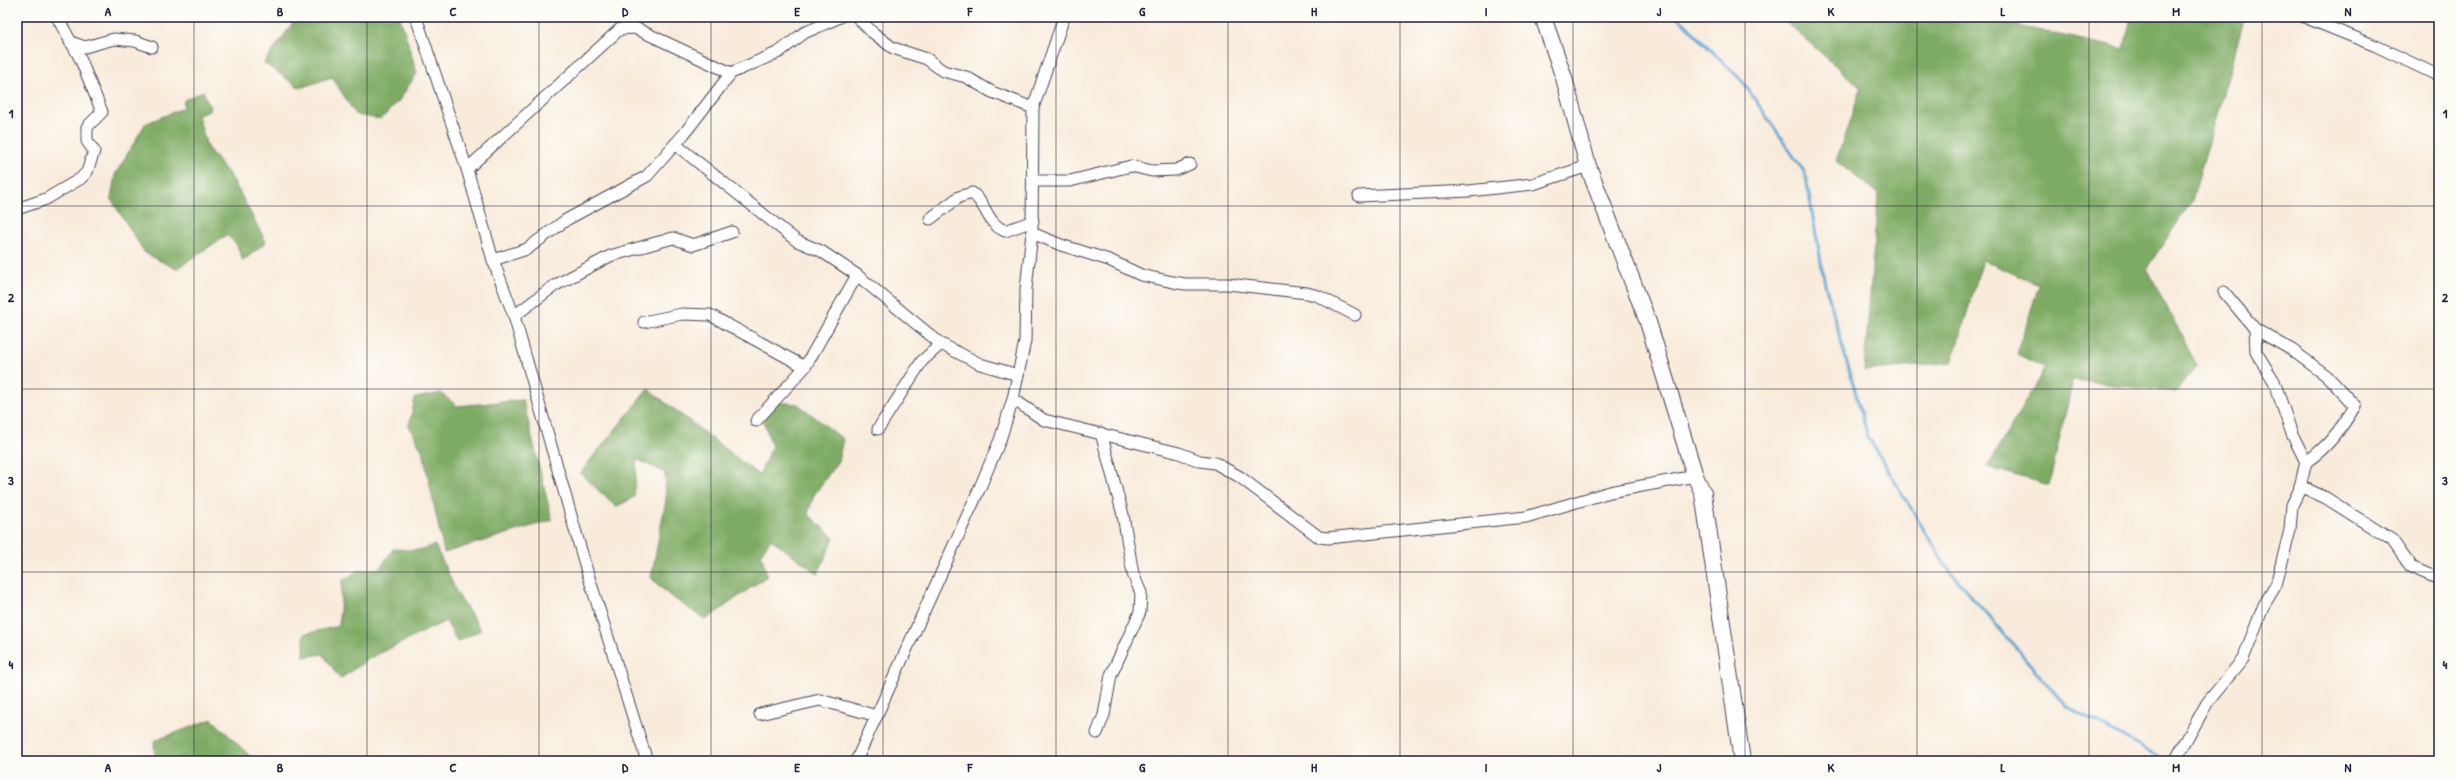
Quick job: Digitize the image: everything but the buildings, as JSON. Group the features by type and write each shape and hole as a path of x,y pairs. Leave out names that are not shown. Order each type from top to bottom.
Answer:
{"main road":[{"path":"1543,17 1564,78 1588,166 1648,322 1695,476 1703,494 1742,761"}],"street":[{"path":"17,209 46,199 80,179 88,172 92,162 94,151 87,141 87,127 102,112 80,58 57,17"},
{"path":"416,17 467,169 493,260 514,316 586,568 647,761"},
{"path":"493,260 527,249 566,220 647,176 675,144 731,73 778,52 804,33 840,17"},
{"path":"857,17 872,32 893,48 927,59 943,71 966,77 992,92 1033,108"},
{"path":"856,761 978,492 1000,440 1013,399 1025,341 1026,289 1033,221 1033,108 1064,17"},
{"path":"2304,17 2376,46 2439,76"},
{"path":"467,169 620,29 635,28 731,73"},
{"path":"70,42 85,47 114,39 135,41 152,47"},
{"path":"675,144 797,241 821,252 857,275 940,344 980,364 1018,375"},
{"path":"1033,180 1070,181 1131,166 1152,171 1176,170 1190,164"},
{"path":"1359,196 1469,191 1533,184 1588,166"},
{"path":"930,219 959,197 972,193 981,200 987,217 996,227 1005,231 1033,221"},
{"path":"514,316 554,286 610,256 673,238 693,245 732,232"},
{"path":"1032,233 1061,245 1109,260 1141,275 1185,284 1210,283 1318,296 1355,315"},
{"path":"756,421 805,368 857,275"},
{"path":"2224,292 2255,329 2292,350 2327,376 2355,406 2331,441 2323,450 2306,462"},
{"path":"644,322 682,314 710,315 805,368"},
{"path":"2175,761 2207,703 2243,659 2264,605 2276,585 2290,530 2292,505 2300,486 2306,462 2292,434 2274,381 2256,352 2255,329"},
{"path":"878,429 922,361 940,344"},
{"path":"1013,399 1044,420 1180,453 1200,461 1215,463 1240,476 1319,537 1328,538 1526,517 1610,492 1695,476"},
{"path":"1098,733 1104,715 1111,675 1140,612 1141,593 1132,574 1123,515 1101,433"},
{"path":"2300,486 2326,498 2392,540 2411,567 2439,579"},
{"path":"760,714 820,700 877,716"}],"green space":[{"path":"290,17 400,17 417,73 398,102 381,119 356,115 332,77 300,88 264,63 293,23"},
{"path":"1780,17 2007,17 2005,23 2124,49 2131,17 2245,17 2192,201 2147,268 2197,366 2176,392 2073,380 2049,485 1987,467 2045,368 2017,354 2039,285 1983,260 1952,362 1864,371 1878,194 1836,161 1861,88"},
{"path":"203,91 211,110 198,115 207,147 232,178 266,242 243,261 237,245 227,235 176,269 145,253 111,199 115,175 145,124 183,108 184,100"},
{"path":"648,389 759,475 772,447 763,419 773,402 798,404 843,439 838,461 814,495 808,514 834,538 818,574 771,539 761,553 767,576 706,620 669,595 651,578 666,500 665,473 637,459 634,497 616,507 580,473"},
{"path":"441,393 457,406 523,400 552,520 444,553 423,452 409,426 415,398"},
{"path":"435,545 457,593 481,630 457,642 446,621 370,658 340,679 323,654 304,657 304,634 339,626 342,581 357,571 380,568 393,549 419,550"},
{"path":"212,719 255,761 155,761 154,741"}],"waterway":[{"path":"1678,17 1743,82 1805,173 1825,284 1868,437 1947,568 2067,707 2167,761"}]}
